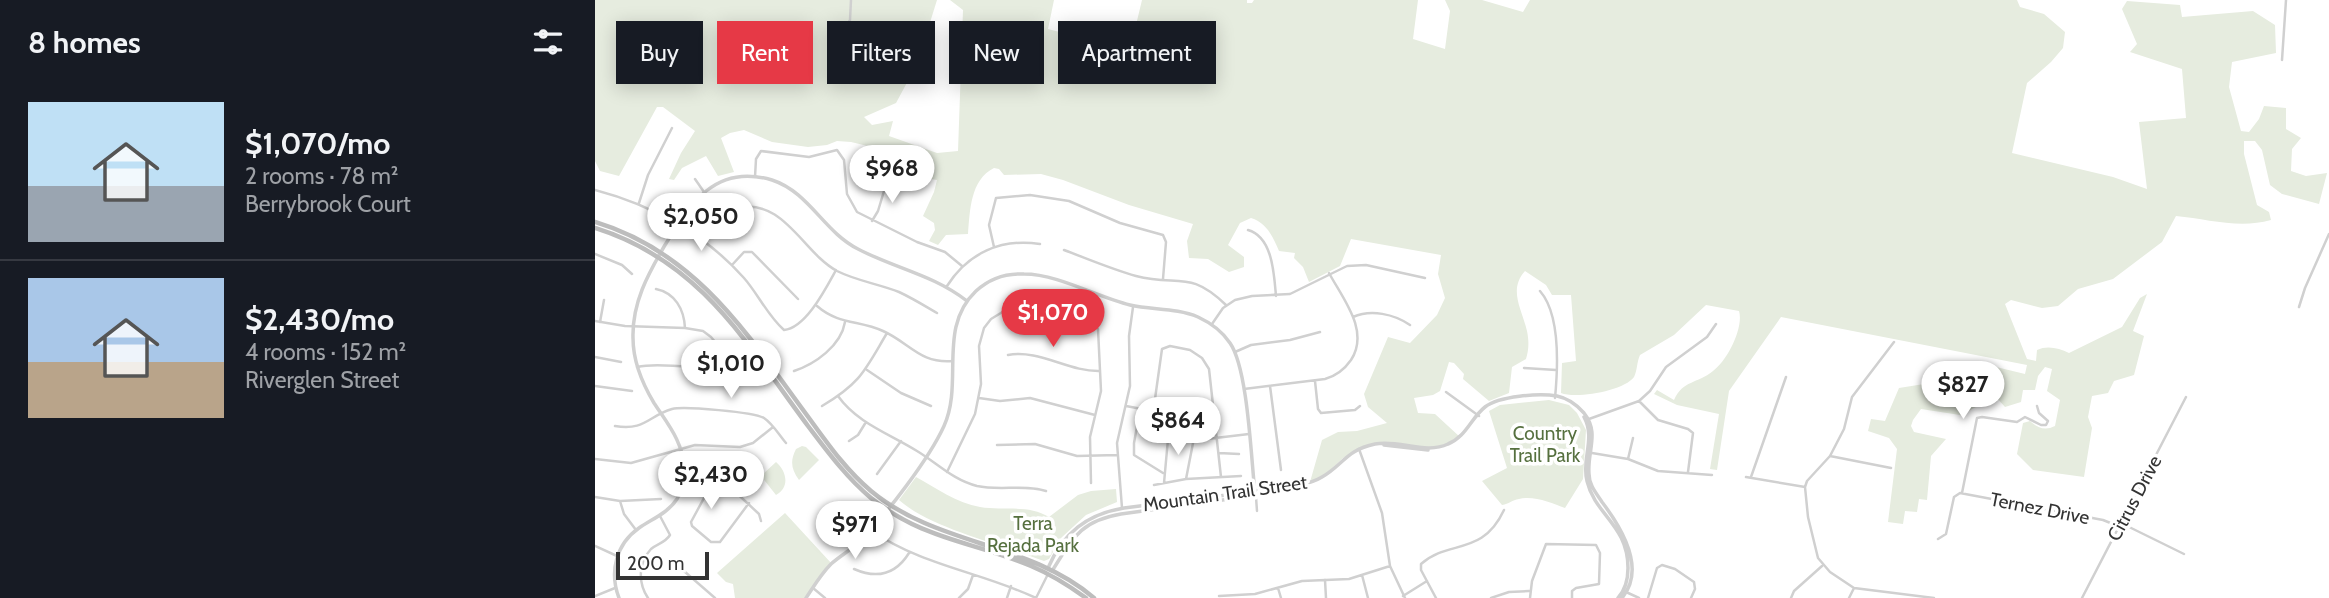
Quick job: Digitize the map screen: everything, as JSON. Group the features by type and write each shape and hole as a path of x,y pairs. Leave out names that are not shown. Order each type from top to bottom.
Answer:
{"main road":[{"path":"595,222 630,236 694,276 727,309 835,454 857,479 891,505 929,526 1050,571 1094,598"},
{"path":"595,228 659,254 692,281 724,313 837,464 886,510 922,530 1050,571 1086,598"}],"street":[{"path":"849,21 851,0"},
{"path":"2282,60 2286,0"},
{"path":"639,203 648,175 672,128"},
{"path":"755,177 756,159 761,151 813,157 837,150 844,160 849,201 857,212 917,242 945,252 962,266"},
{"path":"619,598 613,573 617,556 626,540 636,530 660,516 677,499 683,481 682,449 647,390 637,367 633,326 643,284 690,205 704,192 730,180 755,177 771,180 794,191 836,235 856,248 947,286 967,301"},
{"path":"695,179 704,192"},
{"path":"872,221 878,211 887,181 898,179 911,186"},
{"path":"595,190 639,203 699,238 732,265 785,330 793,327 815,305 837,270"},
{"path":"994,247 989,225 996,198 1004,195 1043,196 1078,204 1120,223 1163,235 1166,242 1163,279"},
{"path":"699,238 711,223 727,211 742,207 765,209 781,218 816,256 837,270 855,279 900,293 937,313"},
{"path":"1248,230 1255,233 1268,252 1276,296"},
{"path":"2299,307 2329,234"},
{"path":"947,286 962,266 979,253 1010,244 1040,244"},
{"path":"1064,250 1133,275 1190,281 1203,286 1226,305"},
{"path":"732,265 745,251 752,251 798,299"},
{"path":"595,254 622,265 632,274"},
{"path":"1212,324 1216,315 1226,305 1244,297 1276,296 1295,292 1345,266 1357,264 1425,278"},
{"path":"1243,390 1314,381 1337,374 1353,357 1358,331 1329,273"},
{"path":"806,598 832,564 853,547 891,505 939,435 948,416 953,390 954,329 958,317 967,301 980,288 995,279 1013,274 1028,274 1133,305 1191,314 1212,324 1226,337 1240,365 1257,511"},
{"path":"656,289 668,293 678,303 684,314 685,328"},
{"path":"1541,291 1553,311 1556,397 1578,407 1593,432 1588,472 1592,487 1620,527 1627,542 1631,567 1625,591 1620,598"},
{"path":"600,322 604,300"},
{"path":"815,305 830,316 845,322 887,333 926,358 940,362 953,361"},
{"path":"1122,508 1117,455 1118,437 1130,386 1129,336 1133,305"},
{"path":"947,471 971,427 979,398 979,346 982,333 991,319 1014,306 1033,307 1097,328 1100,398 1090,437 1091,483"},
{"path":"1353,317 1373,312 1410,325"},
{"path":"595,321 699,330 709,335 726,355 742,382"},
{"path":"794,371 808,366 822,356 838,340 845,322"},
{"path":"1587,420 1603,412 1629,407 1640,401 1666,367 1707,337 1716,324"},
{"path":"1235,352 1251,345 1290,340 1320,332"},
{"path":"822,406 851,387 867,370 887,333"},
{"path":"1894,342 1852,397 1844,429 1830,456 1807,481 1805,487 1812,543 1823,565 1854,588 1934,598"},
{"path":"1153,413 1161,350 1167,346 1175,346 1195,352 1209,369 1221,478"},
{"path":"637,367 704,366 726,355"},
{"path":"1008,355 1028,355 1079,369 1100,371"},
{"path":"595,357 621,362"},
{"path":"1524,368 1556,370"},
{"path":"867,370 901,393 931,406"},
{"path":"1751,477 1786,377"},
{"path":"1314,381 1321,413 1355,410 1360,406"},
{"path":"595,386 632,391"},
{"path":"1270,386 1282,470"},
{"path":"1445,392 1478,416"},
{"path":"838,396 851,412 964,481 978,486 1046,491"},
{"name":"Mountain Trail Street","path":"1050,571 1070,541 1083,529 1101,519 1292,489 1319,480 1346,458 1381,443 1429,448 1444,446 1460,437 1486,406 1502,399 1556,397"},
{"name":"Citrus Drive","path":"2082,598 2186,397"},
{"path":"979,398 1000,401 1030,398 1095,415"},
{"path":"1640,401 1658,420 1693,433 1688,472"},
{"path":"1126,406 1153,413 1171,428 1194,438 1249,434"},
{"path":"1938,539 1947,532 1955,495 1961,494 1977,418 2017,422 2025,416 2046,425 2048,422 2039,413 2037,406"},
{"path":"615,426 642,425 677,408 750,414 762,417 786,443"},
{"path":"1141,409 1134,455 1146,465 1163,473"},
{"path":"849,441 858,435 866,422"},
{"path":"595,459 631,464 695,445 740,447 753,443 773,427"},
{"path":"1164,483 1167,439 1171,428"},
{"path":"1186,479 1194,438"},
{"path":"1628,459 1633,438"},
{"path":"877,474 901,441"},
{"path":"997,445 1035,444 1071,456 1117,455"},
{"path":"1360,450 1383,513 1390,566 1404,597 1427,581"},
{"path":"1219,453 1239,454"},
{"path":"1590,453 1628,459 1658,471 1712,475"},
{"path":"1830,456 1891,468"},
{"path":"1154,485 1186,479 1241,476"},
{"path":"1745,477 1805,487"},
{"path":"683,481 729,486 759,513 761,521"},
{"path":"706,483 704,498 692,524 711,542 716,544 729,531 749,503"},
{"name":"Mountain Trail Street","path":"1036,598 1063,541 1075,528 1094,516 1122,508 1255,494"},
{"name":"Ternez Drive","path":"1961,494 2120,524 2184,554"},
{"path":"595,497 620,500 661,499"},
{"path":"620,500 624,514 636,530"},
{"path":"1436,598 1420,568 1423,561 1482,538 1495,526 1504,510"},
{"path":"648,598 642,586 643,563 651,549 669,536 660,516"},
{"path":"870,529 909,553 1011,586 1036,598"},
{"path":"1530,598 1546,544 1594,545 1600,553 1599,583 1575,589 1572,591 1572,598"},
{"path":"595,546 617,556"},
{"path":"854,569 869,574 887,573 897,568 909,553"},
{"path":"677,565 715,598"},
{"path":"1648,598 1660,565 1675,569 1692,580 1696,585 1691,598"},
{"path":"1791,598 1793,592 1823,565"},
{"path":"1219,596 1243,596 1303,581 1349,579 1390,566"},
{"path":"959,598 968,589 974,575"},
{"path":"1362,575 1368,598"},
{"path":"1325,580 1326,598"},
{"path":"1007,598 1011,586"},
{"path":"595,596 615,588"},
{"path":"1278,588 1281,598"},
{"path":"1849,598 1854,588"},
{"path":"813,589 825,598"},
{"path":"1491,598 1509,592 1530,591"},
{"path":"1625,591 1639,598"}],"green space":[{"path":"595,0 937,0 930,21 827,21 827,84 906,84 896,103 864,117 872,125 893,121 889,136 937,153 958,151 960,84 1044,84 1044,21 963,21 963,10 950,0 1054,0 1048,29 1058,32 1058,84 1216,84 1216,21 1137,21 1142,0 1247,0 1247,3 1252,3 1254,0 1418,0 1413,39 1445,49 1450,11 1445,0 1482,0 1523,12 1530,0 2017,0 2020,7 2044,14 2065,32 2063,48 2027,83 2012,153 2113,177 2147,189 2139,122 2186,118 2182,69 2130,52 2137,44 2122,9 2127,1 2180,5 2182,17 2253,11 2275,25 2276,53 2232,62 2229,87 2241,131 2249,132 2259,119 2264,106 2286,108 2286,129 2301,138 2292,149 2291,171 2306,176 2327,173 2319,204 2282,194 2270,185 2262,150 2255,141 2244,141 2244,154 2257,205 2269,212 2271,220 2247,224 2176,216 2162,242 2113,279 2078,289 2058,306 2042,308 2011,300 2005,304 2027,359 2036,361 2037,350 2053,348 2069,353 2122,327 2140,298 2147,294 2133,331 2144,336 2134,375 2114,381 2108,393 2092,396 2088,417 2092,428 2084,477 2033,470 2017,454 2023,423 2030,421 2045,428 2055,426 2060,400 2047,391 2052,369 2045,367 2038,376 2035,390 2023,390 2021,402 2005,407 1996,397 1960,415 1921,409 1911,426 1914,432 1946,439 1931,456 1927,500 1919,499 1917,512 1905,511 1903,524 1888,522 1897,449 1889,438 1868,431 1871,419 1885,421 1899,388 1949,380 1971,368 1992,366 2025,374 2027,365 1781,317 1729,391 1717,470 1710,469 1719,414 1677,405 1654,394 1657,390 1674,400 1686,385 1707,375 1718,366 1737,335 1739,311 1706,305 1674,335 1640,355 1635,375 1629,382 1599,393 1568,395 1561,393 1562,363 1576,361 1571,295 1552,295 1546,285 1525,271 1517,285 1517,293 1527,331 1528,348 1526,359 1512,367 1509,393 1489,401 1463,379 1464,374 1454,363 1449,362 1440,391 1414,398 1418,413 1435,414 1460,437 1438,448 1373,444 1343,458 1326,474 1310,482 1322,440 1338,432 1357,431 1387,423 1368,407 1364,394 1388,337 1410,343 1437,315 1445,298 1438,274 1441,255 1351,239 1340,266 1309,282 1303,267 1294,258 1295,253 1279,251 1265,227 1251,218 1240,223 1228,245 1244,257 1244,267 1229,272 1208,259 1189,258 1187,241 1193,224 1129,205 1063,180 1041,174 1004,175 994,168 986,173 976,188 968,234 946,235 938,245 929,241 935,230 934,223 923,216 937,180 901,174 897,166 897,153 851,142 837,141 808,147 772,142 744,130 721,138 734,172 718,176 706,156 682,168 674,180 669,179 695,131 663,107 657,107 619,176 600,171 595,161"},
{"name":"Country Trail Park","path":"1549,400 1569,405 1577,413 1586,430 1583,479 1565,508 1530,498 1502,505 1482,481 1507,468 1489,411 1500,405"},
{"path":"802,446 819,460 799,480 792,461 796,449"},
{"path":"776,462 783,470 785,484 776,495 761,476"},
{"name":"Terra Rejada Park","path":"916,477 971,505 1024,509 1049,517 1078,495 1091,491 1116,489 1117,502 1086,515 1061,538 1049,559 1044,561 968,535 912,510 899,500"},
{"path":"785,513 832,564 806,598 735,598 733,584 726,582 717,573"}]}
